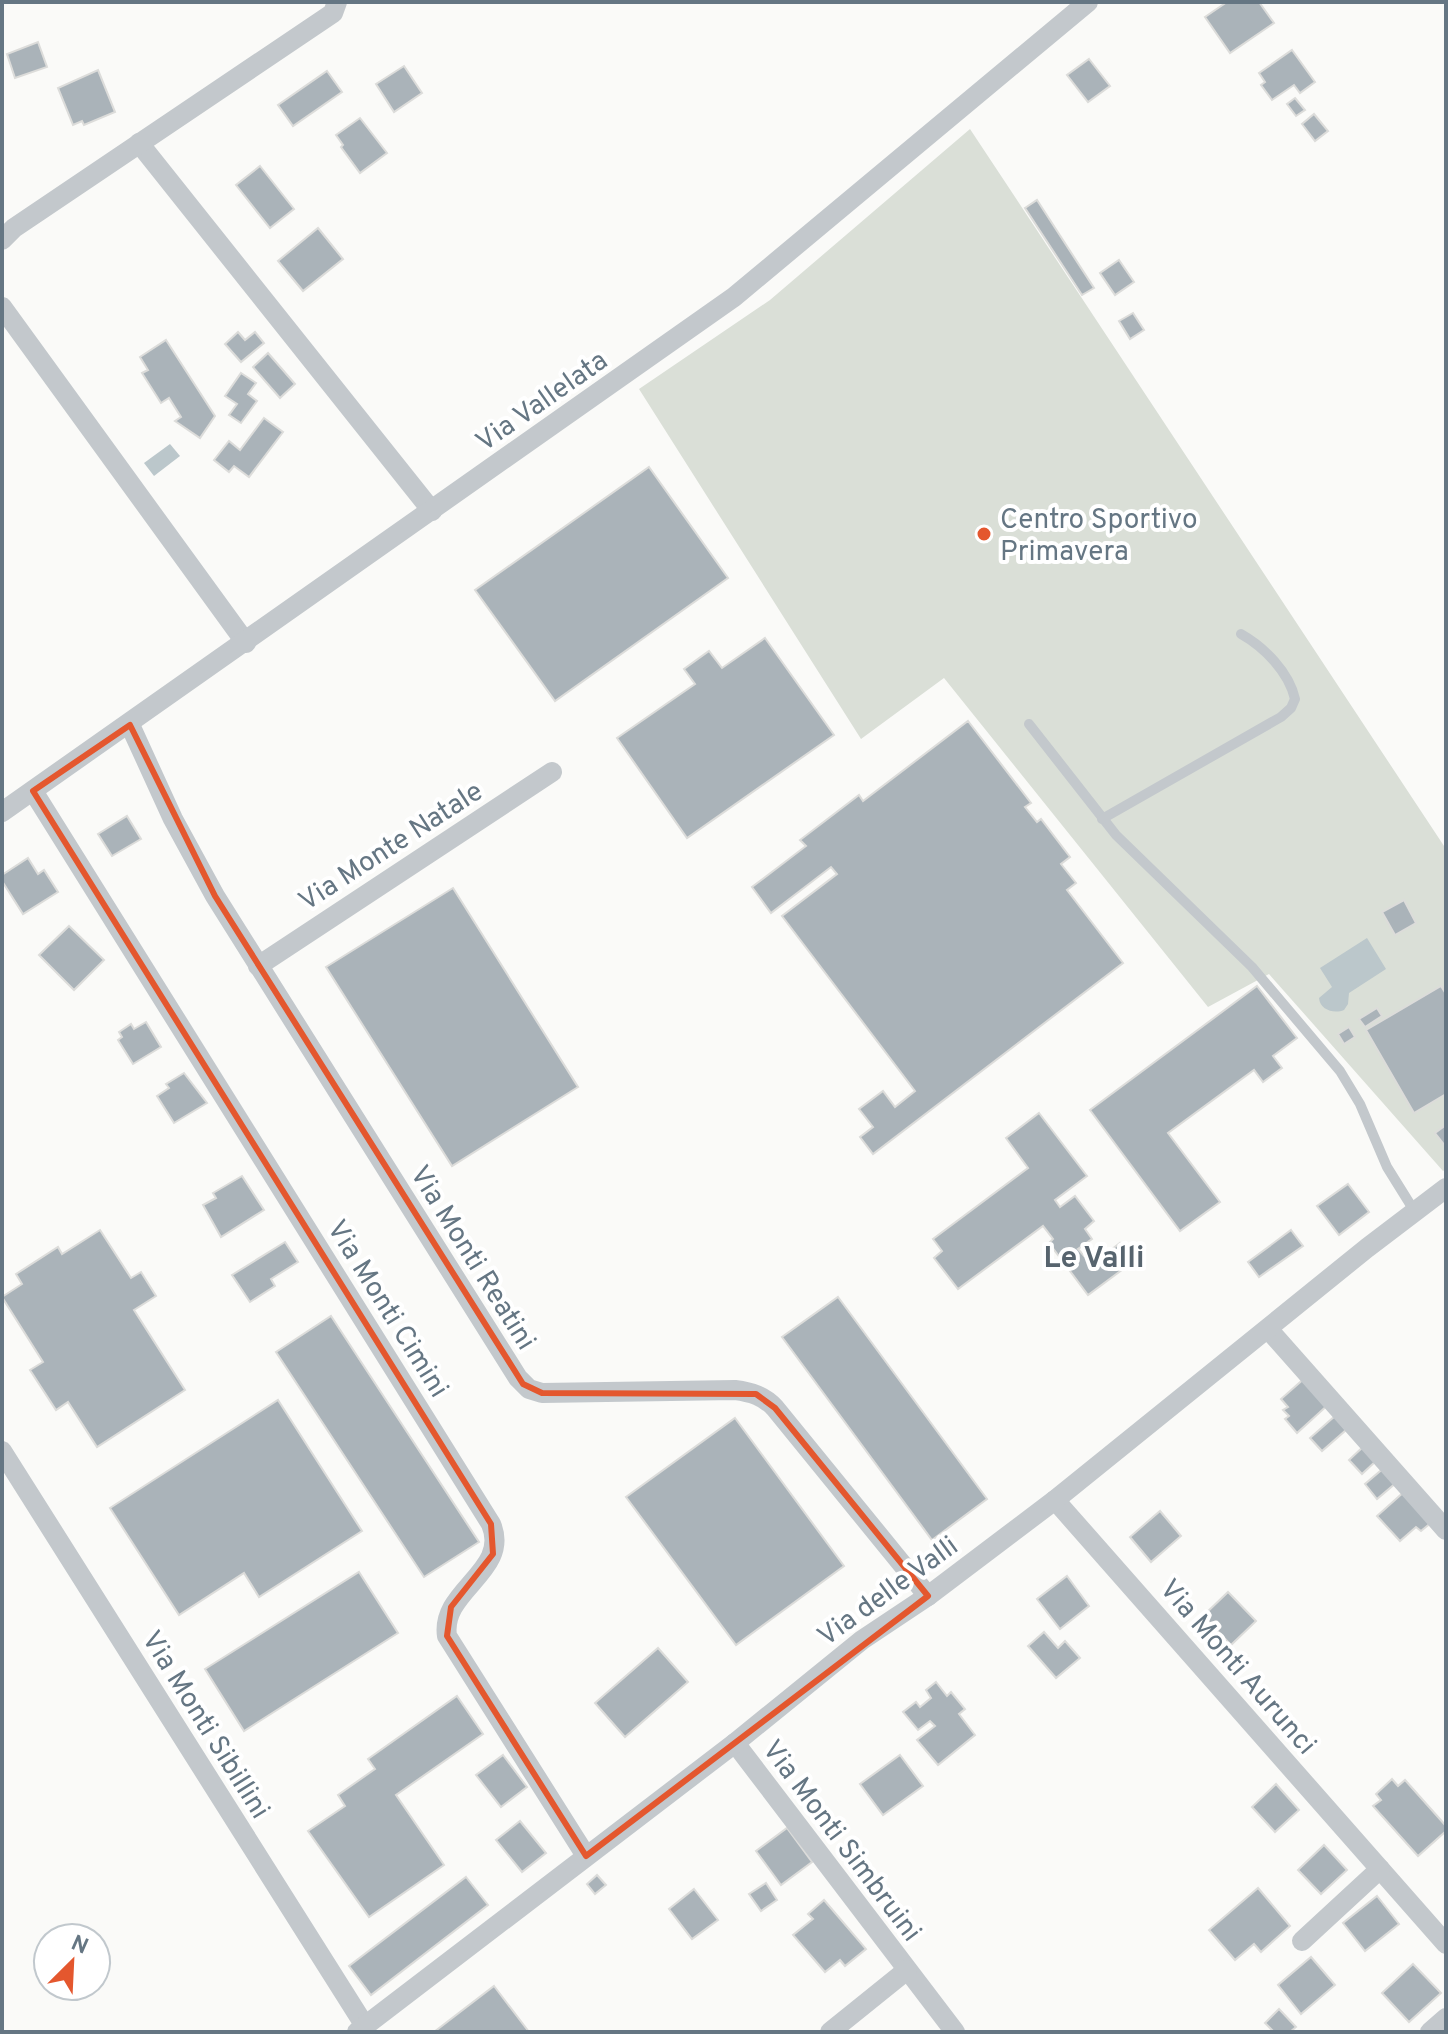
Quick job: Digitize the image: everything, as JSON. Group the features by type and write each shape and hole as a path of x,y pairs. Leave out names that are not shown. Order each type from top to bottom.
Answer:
{"street":[{"path":"2,240 14,228 333,13 337,2"},
{"name":"Via Vallelata","path":"2,812 130,725 734,297 1088,2"},
{"path":"139,143 432,511"},
{"path":"2,307 246,643"},
{"name":"Via Monti Reatini","path":"130,725 200,870 523,1384 542,1393 735,1390 765,1398 928,1596"},
{"name":"Via Monte Natale","path":"258,966 552,772"},
{"name":"Via Monti Cimini","path":"33,791 491,1524 496,1542 493,1554 451,1607 445,1621 447,1636 586,1856"},
{"name":"Via delle Valli","path":"361,2029 735,1743 862,1640 928,1596 1055,1500 1446,1188"},
{"path":"1268,1329 1446,1530"},
{"name":"Via Monti Sibillini","path":"2,1451 361,2029"},
{"name":"Via Monti Aurunci","path":"1055,1500 1446,1944"},
{"name":"Via Monti Simbruini","path":"735,1743 955,2032"},
{"path":"1302,1941 1380,1869"},
{"name":"Via Monti Simbruini","path":"830,2032 907,1970"},
{"path":"1430,2032 1446,2018"}],"lane":[{"path":"1102,819 1281,717 1291,708 1293,693 1270,657 1241,634"},
{"path":"1029,724 1102,819 1252,967 1340,1071 1360,1104 1381,1156 1415,1212"}],"highlighted area":[{"path":"130,725 215,896 523,1384 542,1393 756,1394 775,1408 928,1596 586,1856 447,1636 451,1607 493,1554 491,1524 33,791"}],"shaded area":[{"name":"Centro Sportivo Primavera","path":"970,129 1446,849 1446,1169 1443,1171 1269,974 1208,1007 944,678 861,739 639,389 770,300"},
{"path":"170,444 180,456 154,476 144,463"},
{"path":"1367,938 1386,969 1349,993 1344,1010 1325,1008 1319,998 1332,987 1320,968"}],"building":[{"path":"1227,2 1259,2 1274,23 1230,53 1205,17"},
{"path":"38,42 47,67 15,78 7,54"},
{"path":"1292,50 1315,82 1300,93 1294,85 1272,100 1261,85 1265,82 1259,73"},
{"path":"1089,59 1110,86 1088,102 1067,75"},
{"path":"404,66 422,93 394,112 376,84"},
{"path":"98,70 115,112 84,125 82,121 73,125 58,88"},
{"path":"327,71 342,92 293,126 278,105"},
{"path":"1295,98 1305,110 1296,116 1287,104"},
{"path":"1314,114 1328,131 1315,141 1302,124"},
{"path":"360,118 387,153 360,173 336,135"},
{"path":"260,166 294,209 270,228 236,185"},
{"path":"1037,200 1094,288 1082,295 1025,208"},
{"path":"318,228 343,259 303,291 278,261"},
{"path":"1119,260 1134,282 1115,295 1100,273"},
{"path":"1133,313 1144,330 1130,339 1119,321"},
{"path":"238,332 245,340 255,332 264,343 241,362 225,344"},
{"path":"166,340 215,416 200,438 175,421 181,417 169,398 161,403 142,373 148,370 140,357"},
{"path":"268,353 295,384 280,398 253,367"},
{"path":"241,373 256,383 248,394 257,401 241,423 229,415 237,404 225,396"},
{"path":"264,418 283,432 249,477 234,466 229,472 214,460 229,441 240,450"},
{"path":"649,467 728,578 555,701 475,590"},
{"path":"765,638 834,735 687,838 617,738 695,684 684,669 709,651 722,668"},
{"path":"968,721 1031,803 1025,807 1037,822 1041,819 1070,857 1061,864 1076,883 1067,890 1123,963 873,1154 860,1137 873,1127 859,1109 883,1091 895,1107 915,1091 782,916 837,874 831,867 771,913 752,887 806,846 800,840 859,795 863,801"},
{"path":"127,816 141,839 112,856 98,834"},
{"path":"28,858 38,874 44,870 58,892 23,914 2,881 2,875"},
{"path":"453,888 578,1087 452,1166 326,967"},
{"path":"1404,900 1416,923 1395,935 1382,912"},
{"path":"69,926 104,960 74,990 39,955"},
{"path":"1257,986 1297,1038 1273,1056 1282,1068 1263,1082 1254,1070 1168,1133 1220,1202 1180,1231 1090,1110"},
{"path":"1441,986 1446,994 1446,1094 1414,1113 1366,1030"},
{"path":"1377,1008 1382,1016 1365,1027 1359,1019"},
{"path":"146,1022 161,1047 133,1064 118,1040 122,1037 119,1032 131,1024 134,1029"},
{"path":"1349,1027 1355,1037 1344,1044 1338,1034"},
{"path":"184,1073 207,1103 174,1123 157,1096 169,1088 166,1084"},
{"path":"1039,1113 1087,1176 1055,1200 1060,1207 1075,1196 1094,1221 1085,1229 1092,1239 1078,1249 1084,1256 1092,1250 1099,1259 1120,1243 1134,1261 1088,1295 1049,1243 1053,1239 1043,1226 958,1289 934,1258 942,1251 933,1239 1028,1168 1006,1138"},
{"path":"1446,1125 1446,1147 1435,1133"},
{"path":"242,1176 264,1210 221,1237 203,1205 216,1198 213,1193"},
{"path":"1348,1184 1369,1212 1339,1235 1317,1206"},
{"path":"100,1230 131,1278 141,1272 156,1296 134,1310 185,1390 97,1447 68,1402 56,1410 30,1370 43,1362 2,1297 22,1284 16,1274 58,1247 62,1254"},
{"path":"1291,1230 1303,1246 1259,1277 1248,1262"},
{"path":"285,1242 298,1262 271,1279 275,1286 250,1302 232,1275"},
{"path":"838,1297 987,1499 932,1540 782,1337"},
{"path":"331,1316 479,1542 424,1577 276,1352"},
{"path":"1306,1377 1330,1403 1297,1433 1285,1419 1289,1416 1283,1410 1288,1407 1281,1399"},
{"path":"278,1400 362,1531 259,1597 244,1573 179,1615 110,1508"},
{"path":"1335,1416 1346,1430 1322,1451 1310,1438"},
{"path":"735,1418 844,1566 736,1645 626,1497"},
{"path":"1364,1446 1377,1460 1362,1474 1349,1460"},
{"path":"1385,1467 1397,1482 1377,1499 1365,1484"},
{"path":"1405,1491 1432,1522 1421,1531 1416,1527 1400,1541 1377,1516"},
{"path":"1160,1511 1181,1536 1151,1562 1130,1537"},
{"path":"359,1572 398,1633 244,1731 205,1669"},
{"path":"1067,1576 1089,1606 1060,1629 1037,1599"},
{"path":"1228,1592 1256,1621 1231,1645 1203,1616"},
{"path":"1044,1632 1058,1648 1065,1641 1080,1658 1056,1678 1028,1646"},
{"path":"658,1648 688,1682 625,1737 595,1703"},
{"path":"936,1682 947,1696 951,1692 965,1709 959,1714 975,1735 938,1765 917,1740 935,1726 930,1721 918,1730 903,1712 916,1702 920,1707 931,1698 926,1690"},
{"path":"457,1696 483,1734 396,1795 444,1865 369,1917 308,1831 345,1806 338,1795 375,1769 368,1759"},
{"path":"503,1755 527,1787 501,1807 476,1775"},
{"path":"900,1755 923,1786 883,1815 860,1784"},
{"path":"1392,1779 1398,1786 1405,1780 1446,1826 1446,1831 1418,1856 1373,1806 1381,1800 1376,1794"},
{"path":"1276,1784 1299,1810 1275,1832 1252,1807"},
{"path":"520,1821 546,1853 522,1872 496,1840"},
{"path":"787,1828 812,1862 781,1885 756,1851"},
{"path":"1324,1845 1347,1870 1321,1894 1298,1870"},
{"path":"597,1875 606,1885 595,1894 587,1884"},
{"path":"466,1877 488,1905 371,1995 349,1966"},
{"path":"766,1883 777,1900 761,1911 749,1894"},
{"path":"1258,1888 1290,1926 1261,1952 1254,1944 1235,1960 1209,1930"},
{"path":"694,1889 718,1920 692,1939 669,1909"},
{"path":"1377,1896 1399,1924 1365,1951 1343,1923"},
{"path":"824,1900 866,1949 845,1966 840,1960 825,1972 793,1935 813,1919 808,1914"},
{"path":"1311,1957 1335,1985 1301,2014 1278,1985"},
{"path":"1413,1964 1441,1993 1409,2022 1382,1993"},
{"path":"494,1986 529,2032 434,2032"},
{"path":"1279,2009 1296,2027 1290,2032 1274,2032 1265,2023"}],"place":[{"name":"Centro Sportivo Primavera","path":"984,534"}],"district":[{"name":"Le Valli","path":"1094,1257"}]}
